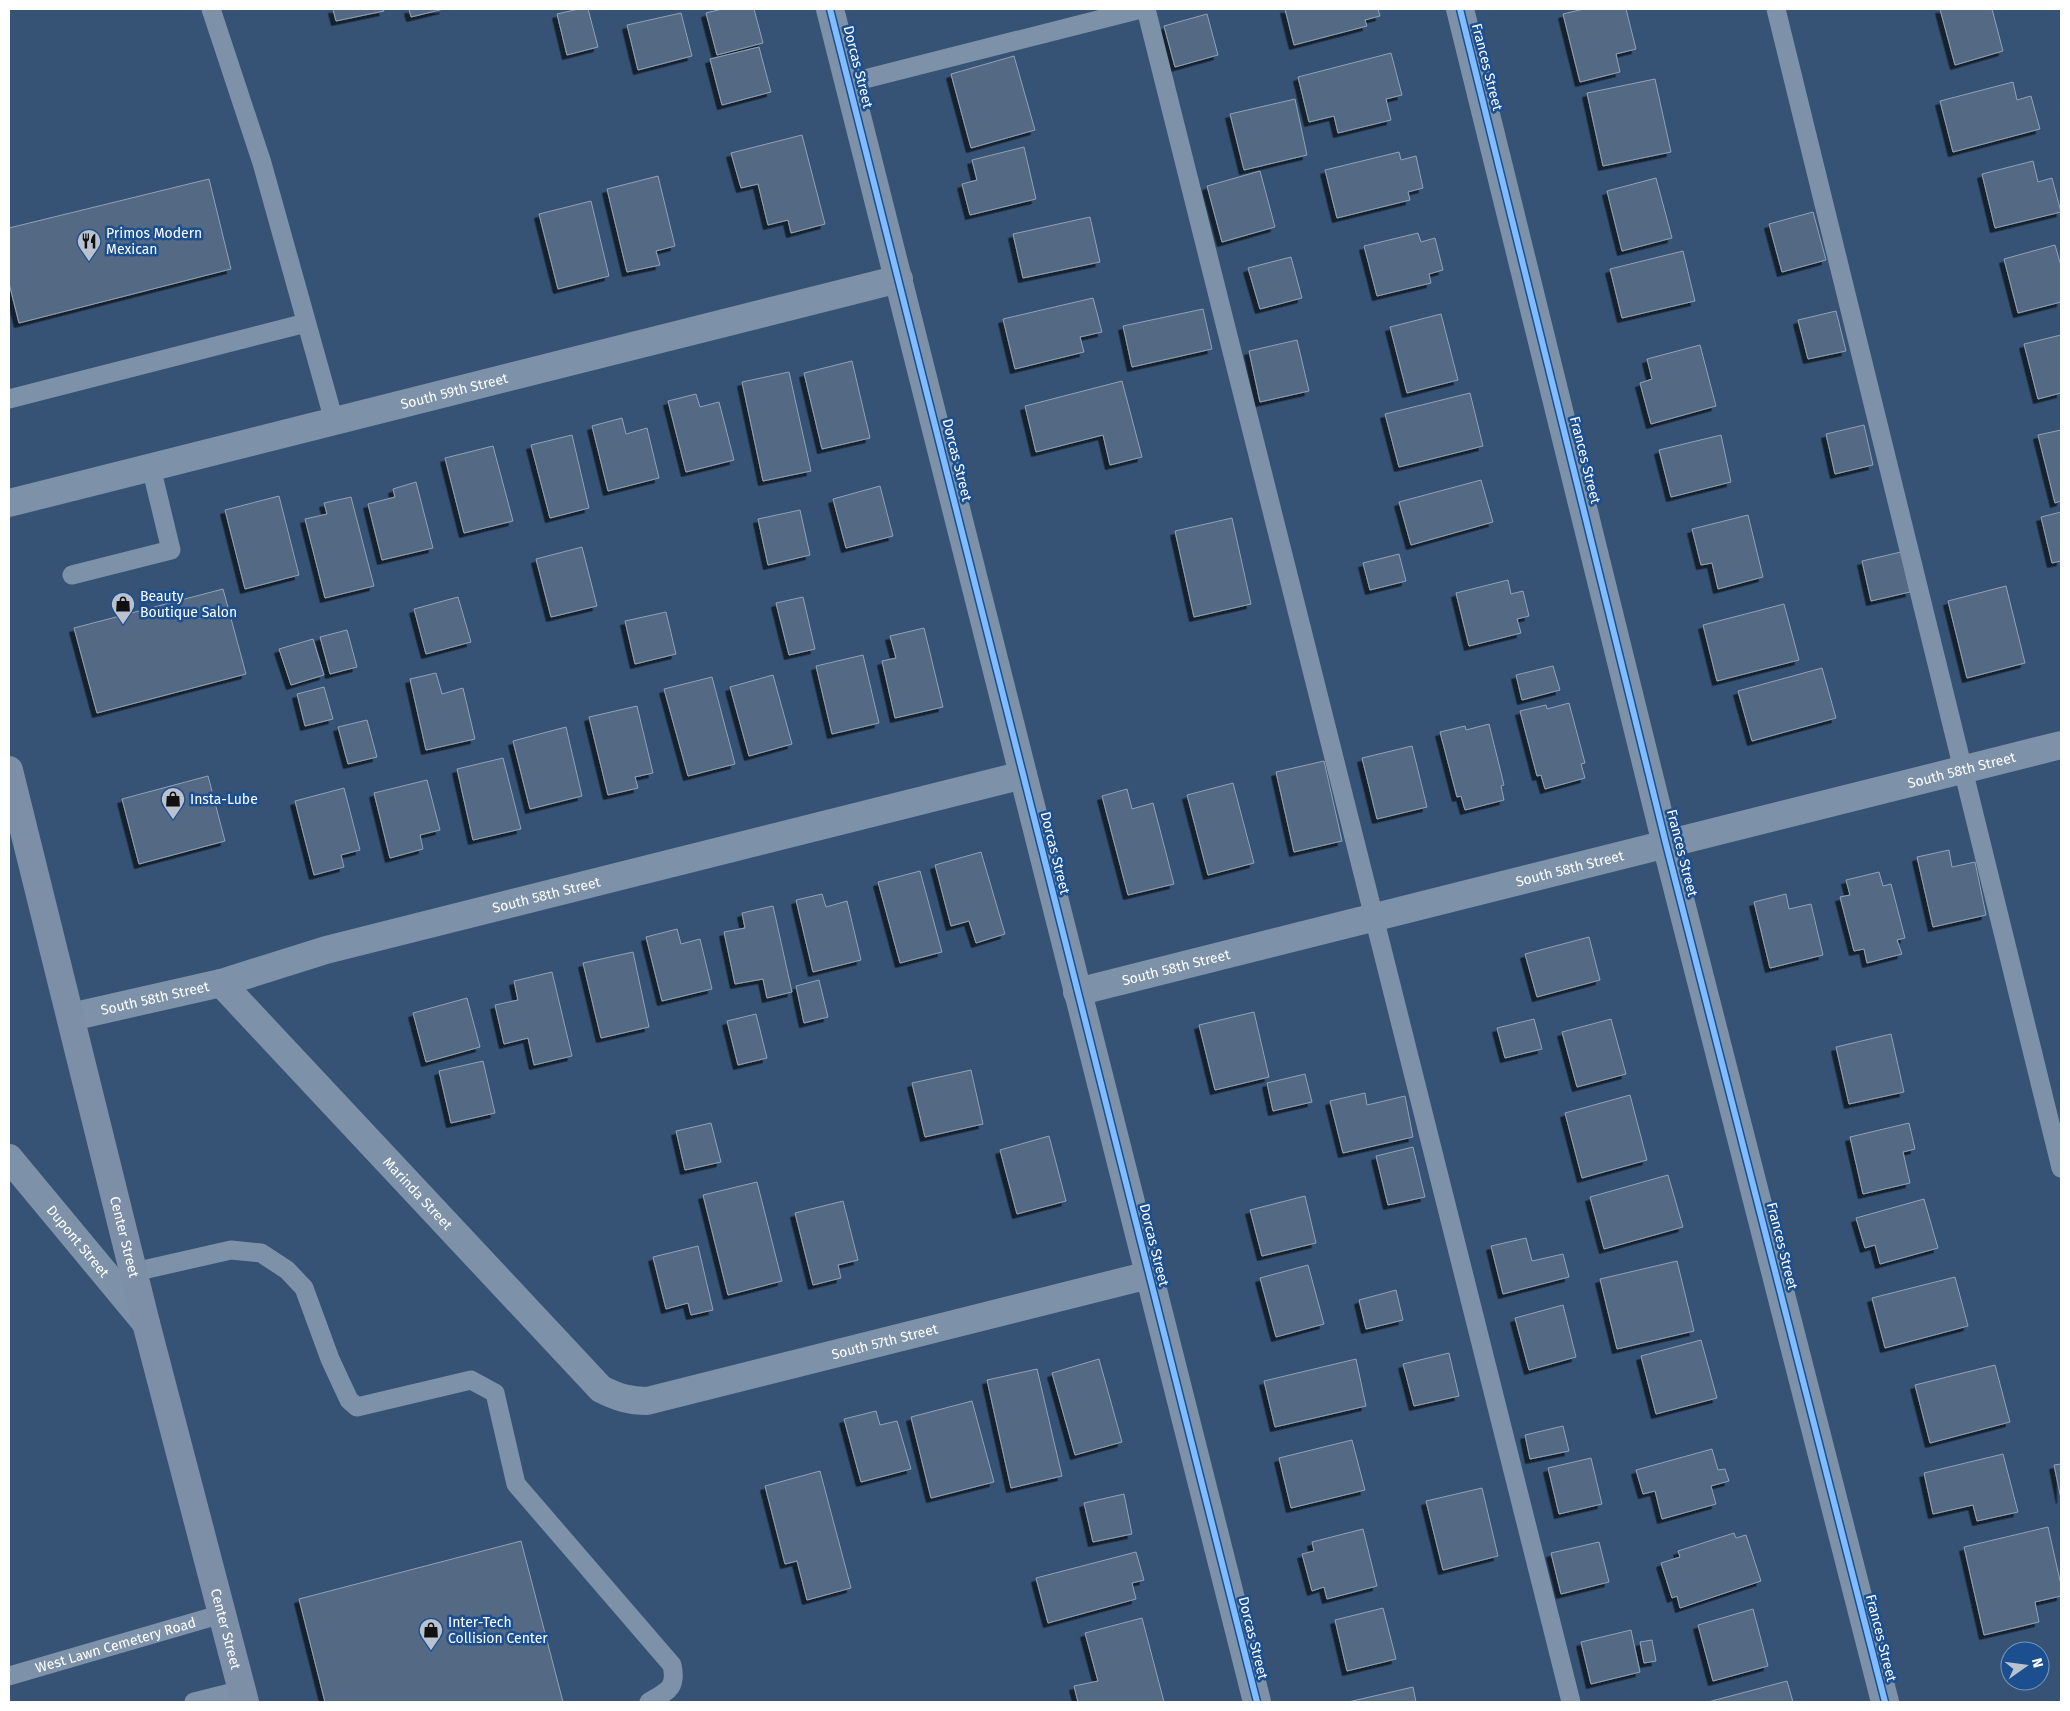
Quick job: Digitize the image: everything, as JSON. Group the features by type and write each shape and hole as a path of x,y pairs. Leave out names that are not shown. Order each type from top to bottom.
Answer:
{"main road":[{"name":"Center Street","path":"9,770 72,1017 146,1323 243,1696"}],"street":[{"name":"Dorcas Street","path":"830,9 1257,1702"},
{"name":"Frances Street","path":"1460,9 1666,844 1885,1702"},
{"name":"South 59th Street","path":"9,503 899,279"},
{"name":"South 58th Street","path":"1077,992 2061,745"},
{"name":"South 58th Street","path":"72,1017 221,984 326,950 1023,775"},
{"name":"Marinda Street","path":"221,984 601,1389 618,1398"},
{"name":"Dupont Street","path":"9,1158 146,1323"},
{"name":"South 57th Street","path":"618,1398 630,1401 648,1401 1149,1274"}],"lane":[{"path":"211,9 262,164 334,421"},
{"path":"849,83 1141,9"},
{"path":"1146,9 1571,1702"},
{"path":"1776,9 1961,770 2061,1168"},
{"path":"9,399 306,323"},
{"path":"72,575 171,550 151,467"},
{"path":"134,1272 230,1250 261,1254 287,1270 304,1288 330,1359 349,1400 357,1407 471,1380 495,1393 516,1484 672,1665 675,1678 673,1686 649,1702"},
{"name":"West Lawn Cemetery Road","path":"9,1676 222,1614"},
{"path":"194,1702 243,1696"}],"building":[{"path":"333,9 383,9 384,11 336,21"},
{"path":"409,9 444,9 411,17"},
{"path":"588,9 598,47 567,55 557,14"},
{"path":"722,9 754,9 763,43 717,55 706,13"},
{"path":"1285,9 1378,9 1380,16 1365,20 1367,26 1294,45"},
{"path":"1584,9 1626,9 1636,49 1616,54 1620,72 1580,82 1563,14"},
{"path":"1940,9 1992,9 2003,51 1955,65"},
{"path":"681,13 692,56 638,70 627,25"},
{"path":"1207,14 1218,55 1175,67 1164,26"},
{"path":"759,47 771,92 722,105 710,59"},
{"path":"1391,53 1402,95 1386,99 1391,120 1338,133 1334,116 1309,122 1298,77"},
{"path":"1014,56 1035,130 971,148 951,74"},
{"path":"1655,79 1671,152 1603,166 1587,93"},
{"path":"2013,82 2017,100 2031,96 2040,129 1953,152 1940,101"},
{"path":"1295,99 1307,155 1244,170 1230,114"},
{"path":"802,135 825,224 791,233 788,220 768,225 758,184 741,188 731,153"},
{"path":"1024,147 1036,199 970,215 962,184 977,180 972,160"},
{"path":"1399,152 1401,160 1416,156 1423,188 1408,192 1410,200 1337,218 1325,170"},
{"path":"2033,161 2038,182 2052,178 2061,212 1995,228 1982,174"},
{"path":"1260,171 1275,227 1222,242 1207,186"},
{"path":"658,176 675,246 656,251 660,265 627,272 607,189"},
{"path":"1656,178 1672,238 1622,251 1607,191"},
{"path":"209,179 231,269 19,323 9,283 9,228"},
{"path":"591,201 609,276 558,289 539,214"},
{"path":"1813,212 1826,260 1782,272 1769,224"},
{"path":"1090,217 1100,262 1023,278 1013,234"},
{"path":"1418,233 1421,242 1435,238 1443,270 1429,274 1431,283 1377,296 1364,246"},
{"path":"2055,245 2061,266 2061,302 2018,313 2004,259"},
{"path":"1683,251 1695,301 1622,318 1610,269"},
{"path":"1291,257 1302,298 1260,309 1248,268"},
{"path":"1093,298 1102,332 1080,337 1084,352 1015,369 1003,319"},
{"path":"1203,309 1212,349 1132,367 1123,326"},
{"path":"1836,311 1846,351 1808,359 1798,320"},
{"path":"1441,314 1458,380 1407,393 1390,327"},
{"path":"2061,335 2061,393 2038,399 2024,344"},
{"path":"1297,340 1309,391 1260,402 1249,351"},
{"path":"1700,345 1716,406 1651,424 1640,383 1652,379 1647,359"},
{"path":"852,361 870,438 822,449 804,373"},
{"path":"789,372 811,471 763,481 742,382"},
{"path":"1122,381 1142,457 1110,465 1103,435 1036,452 1025,406"},
{"path":"1470,393 1483,446 1399,467 1385,414"},
{"path":"696,394 700,407 719,402 734,460 686,472 668,401"},
{"path":"622,418 626,434 647,428 659,478 608,491 592,426"},
{"path":"1864,425 1873,465 1835,474 1826,434"},
{"path":"2061,430 2061,501 2055,503 2038,435"},
{"path":"572,435 589,508 550,518 531,445"},
{"path":"1721,435 1731,482 1671,497 1659,450"},
{"path":"493,446 513,521 464,533 445,458"},
{"path":"1481,480 1493,522 1411,545 1399,502"},
{"path":"416,482 433,548 382,560 368,504 395,497 393,489"},
{"path":"880,486 893,536 846,548 833,499"},
{"path":"279,496 299,575 245,589 225,510"},
{"path":"351,497 374,586 325,598 305,519 327,514 324,503"},
{"path":"800,510 810,555 768,565 758,519"},
{"path":"2061,512 2061,561 2052,563 2041,517"},
{"path":"1748,515 1763,577 1718,589 1712,563 1701,565 1692,529"},
{"path":"1232,518 1251,604 1194,617 1175,531"},
{"path":"582,547 597,606 551,617 536,559"},
{"path":"1901,552 1910,592 1871,601 1862,561"},
{"path":"1399,554 1406,581 1370,590 1363,563"},
{"path":"1508,580 1511,594 1523,591 1529,616 1517,619 1521,633 1469,646 1456,593"},
{"path":"2006,586 2025,663 1967,678 1948,601"},
{"path":"223,589 246,674 97,713 74,628"},
{"path":"458,597 471,642 426,654 414,609"},
{"path":"803,597 815,649 789,655 776,603"},
{"path":"1784,604 1799,660 1717,681 1703,625"},
{"path":"666,612 676,654 635,664 625,621"},
{"path":"924,628 943,707 895,718 882,661 896,658 890,636"},
{"path":"347,630 357,667 330,674 320,637"},
{"path":"313,639 324,675 291,685 279,649"},
{"path":"863,655 879,723 832,734 816,666"},
{"path":"1553,666 1560,690 1522,700 1516,675"},
{"path":"1822,668 1836,718 1752,741 1738,691"},
{"path":"436,673 442,694 463,688 475,739 426,750 410,679"},
{"path":"773,675 792,744 749,756 730,687"},
{"path":"712,677 735,764 688,776 664,689"},
{"path":"324,687 333,719 305,726 297,694"},
{"path":"1569,703 1585,763 1581,764 1585,778 1545,789 1541,775 1537,776 1520,711 1546,705 1547,709"},
{"path":"637,706 653,773 635,777 638,788 608,795 589,717"},
{"path":"367,720 377,757 348,764 338,727"},
{"path":"1489,724 1504,785 1501,786 1504,800 1465,810 1461,796 1457,797 1440,732 1465,726 1466,730"},
{"path":"566,727 582,796 530,809 513,741"},
{"path":"1412,746 1427,807 1377,819 1362,758"},
{"path":"503,758 521,829 473,840 457,769"},
{"path":"1324,761 1342,841 1294,852 1276,772"},
{"name":"Insta-Lube","path":"208,776 225,841 139,864 122,799"},
{"path":"427,780 440,830 420,835 423,849 390,858 374,793"},
{"path":"1233,783 1254,863 1208,875 1187,795"},
{"path":"344,788 360,850 341,855 344,867 314,875 295,801"},
{"path":"1127,789 1132,809 1153,803 1174,884 1128,895 1102,796"},
{"path":"1949,850 1952,867 1975,862 1986,915 1933,927 1917,857"},
{"path":"981,852 1005,934 976,943 969,921 951,926 935,865"},
{"path":"920,871 942,952 900,963 878,882"},
{"path":"1879,872 1883,886 1891,884 1905,938 1897,940 1902,954 1867,963 1864,949 1854,951 1840,897 1850,895 1846,880"},
{"path":"822,894 826,907 847,901 861,960 813,972 796,900"},
{"path":"1786,894 1789,909 1811,904 1823,955 1770,968 1754,902"},
{"path":"773,906 792,992 767,998 763,979 735,984 724,932 745,928 742,913"},
{"path":"677,929 681,944 700,939 712,989 662,1001 646,937"},
{"path":"1589,937 1600,980 1537,997 1525,954"},
{"path":"633,952 649,1027 601,1038 583,963"},
{"path":"552,972 572,1056 534,1065 528,1038 504,1044 495,1005 518,1000 514,981"},
{"path":"819,980 828,1017 804,1023 796,986"},
{"path":"467,998 480,1047 426,1062 413,1013"},
{"path":"1254,1012 1269,1077 1215,1090 1199,1025"},
{"path":"756,1014 767,1058 738,1065 727,1021"},
{"path":"1534,1019 1542,1049 1505,1058 1497,1028"},
{"path":"1611,1019 1626,1074 1577,1087 1562,1032"},
{"path":"1891,1034 1904,1092 1849,1104 1836,1047"},
{"path":"483,1061 495,1113 451,1123 439,1071"},
{"path":"971,1070 983,1124 925,1137 912,1083"},
{"path":"1305,1074 1312,1102 1273,1111 1267,1083"},
{"path":"1365,1093 1367,1105 1405,1096 1413,1137 1343,1153 1330,1101"},
{"path":"1630,1095 1647,1160 1582,1178 1565,1113"},
{"path":"711,1123 721,1162 685,1170 676,1131"},
{"path":"1909,1123 1915,1149 1903,1152 1910,1183 1863,1194 1850,1137"},
{"path":"1049,1136 1066,1201 1017,1214 1000,1150"},
{"path":"1413,1147 1425,1197 1388,1205 1376,1156"},
{"path":"1668,1175 1683,1227 1604,1249 1590,1197"},
{"path":"757,1182 782,1281 728,1295 703,1195"},
{"path":"1305,1196 1316,1243 1262,1256 1250,1210"},
{"path":"1924,1199 1938,1248 1880,1264 1875,1245 1865,1248 1856,1218"},
{"path":"843,1201 858,1260 838,1265 841,1278 813,1285 795,1213"},
{"path":"1526,1238 1532,1261 1563,1254 1569,1277 1503,1294 1491,1246"},
{"path":"698,1246 713,1310 691,1315 688,1303 666,1309 653,1257"},
{"path":"1677,1261 1694,1331 1617,1349 1600,1279"},
{"path":"1308,1265 1324,1324 1276,1337 1260,1278"},
{"path":"1955,1277 1968,1326 1885,1348 1872,1298"},
{"path":"1396,1290 1403,1320 1366,1329 1359,1300"},
{"path":"1563,1305 1576,1357 1529,1370 1515,1318"},
{"path":"1701,1340 1717,1398 1656,1414 1641,1356"},
{"path":"1449,1353 1459,1396 1414,1406 1403,1364"},
{"path":"1099,1359 1122,1442 1075,1455 1052,1373"},
{"path":"1356,1359 1366,1406 1275,1427 1264,1381"},
{"path":"1995,1365 2010,1422 1930,1443 1915,1385"},
{"path":"1037,1369 1062,1476 1011,1488 987,1380"},
{"path":"972,1401 994,1482 931,1498 911,1417"},
{"path":"876,1411 880,1425 897,1421 911,1469 861,1482 844,1419"},
{"path":"1563,1426 1569,1451 1530,1459 1525,1435"},
{"path":"1352,1440 1365,1490 1291,1508 1279,1458"},
{"path":"1712,1449 1718,1470 1725,1469 1729,1481 1711,1486 1716,1504 1662,1519 1655,1491 1643,1494 1636,1470"},
{"path":"2003,1454 2018,1512 1977,1521 1973,1505 1933,1514 1924,1473"},
{"path":"1591,1458 1602,1504 1559,1514 1548,1468"},
{"path":"2061,1464 2061,1499 2054,1465"},
{"path":"820,1471 851,1588 807,1600 797,1561 785,1564 765,1486"},
{"path":"1482,1488 1498,1556 1443,1570 1426,1501"},
{"path":"1124,1494 1132,1534 1093,1542 1084,1503"},
{"path":"2048,1527 2061,1585 2061,1596 2035,1602 2039,1622 1984,1635 1964,1547"},
{"path":"1363,1529 1377,1586 1327,1599 1324,1587 1312,1591 1302,1554 1314,1551 1312,1542"},
{"path":"1734,1533 1736,1538 1746,1535 1761,1581 1680,1608 1677,1596 1672,1598 1661,1563 1680,1557 1678,1551"},
{"name":"Inter-Tech Collision Center","path":"521,1541 563,1702 325,1702 299,1599"},
{"path":"1599,1542 1609,1582 1561,1594 1551,1553"},
{"path":"1136,1552 1144,1580 1132,1583 1136,1599 1048,1623 1036,1578"},
{"path":"1383,1608 1396,1659 1347,1671 1335,1620"},
{"path":"1753,1609 1768,1666 1713,1681 1698,1625"},
{"path":"1142,1618 1164,1702 1078,1702 1074,1686 1098,1681 1085,1633"},
{"path":"1631,1630 1640,1672 1591,1684 1581,1642"},
{"path":"1652,1640 1656,1661 1644,1663 1640,1642"},
{"path":"1787,1681 1793,1702 1708,1702"},
{"path":"1413,1687 1416,1702 1348,1702"}],"cycle path":[{"path":"830,9 1257,1702"},
{"path":"1460,9 1666,844 1885,1702"}],"place":[{"name":"Primos Modern Mexican","path":"89,262"},
{"name":"Beauty Boutique Salon","path":"123,625"},
{"name":"Insta-Lube","path":"173,820"},
{"name":"Inter-Tech Collision Center","path":"431,1651"}]}
